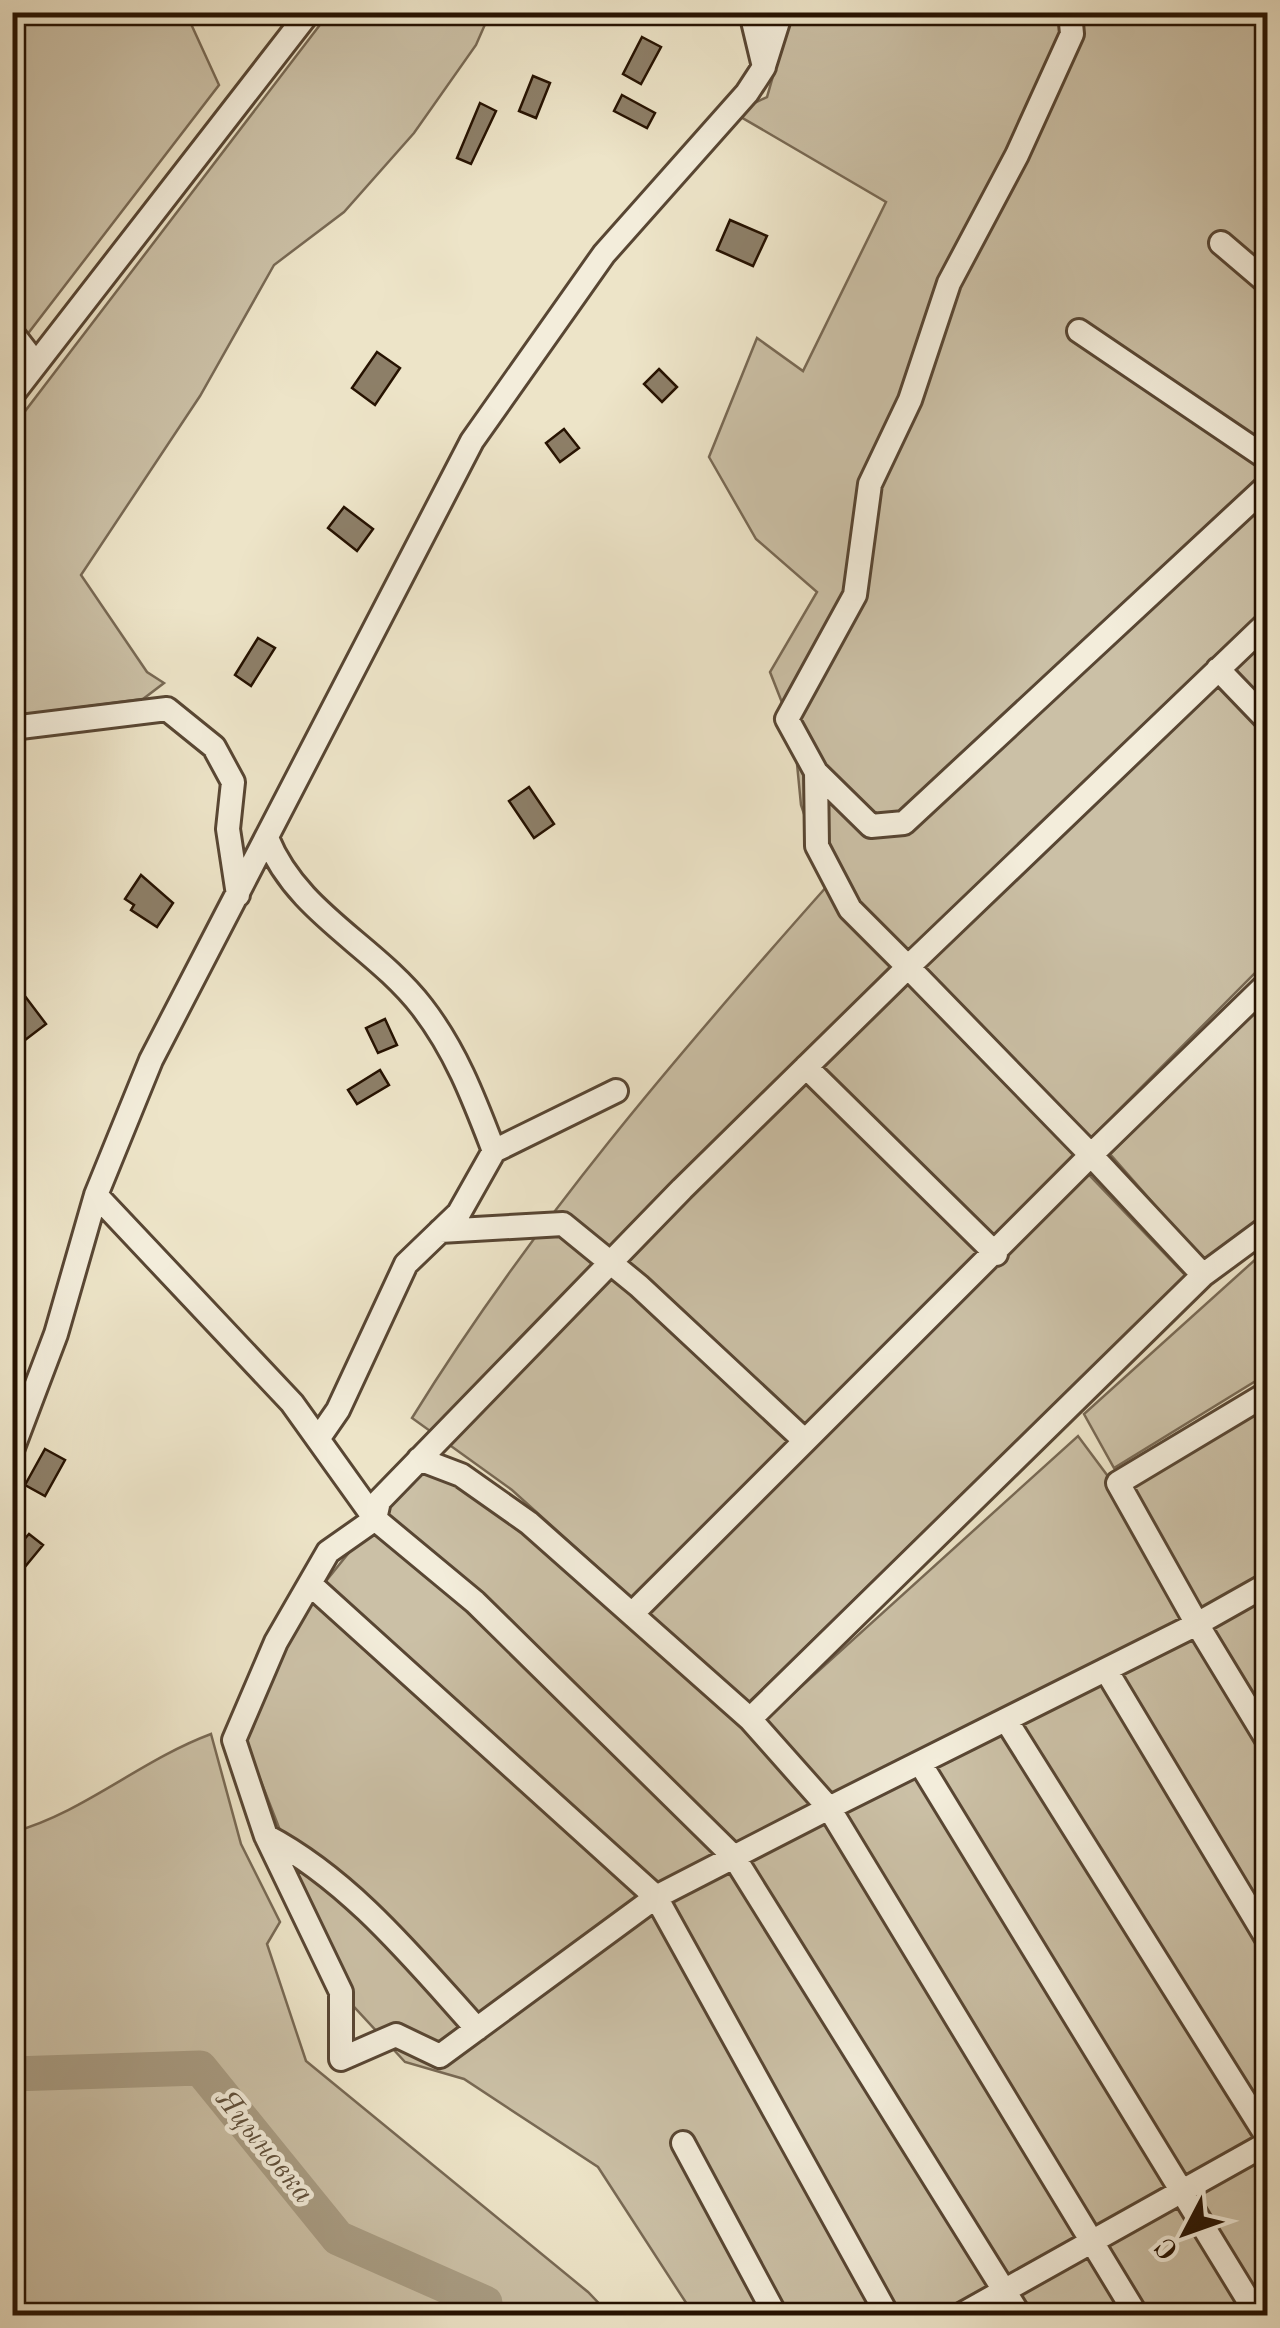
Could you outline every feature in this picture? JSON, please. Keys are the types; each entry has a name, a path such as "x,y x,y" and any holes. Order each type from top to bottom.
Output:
{"street":[{"path":"12,394 309,12"},
{"path":"747,12 752,16 764,67"},
{"path":"12,1450 56,1334 96,1195 151,1060 472,441 604,254 747,94 764,67 781,12"},
{"path":"1083,12 1071,23 1018,154 949,283 910,400 870,484 855,595 787,719 816,772 871,826 904,823 1268,485"},
{"path":"1220,243 1268,283"},
{"path":"1080,331 1268,459"},
{"path":"12,333 36,364"},
{"path":"1268,622 908,967 610,1262 378,1501 375,1519 328,1552 276,1642 234,1740 266,1836 341,1992 341,2059 396,2036 440,2056 656,1897 1197,1624 1268,1584"},
{"path":"1218,669 1268,720"},
{"path":"12,728 167,709 214,747 233,782 228,829 238,895"},
{"path":"816,772 817,846 850,909 1203,1275"},
{"path":"267,838 278,867 310,905 420,1005 462,1068 494,1151"},
{"path":"632,1614 803,1438 996,1254 1090,1155 1268,983"},
{"path":"806,1067 996,1254"},
{"path":"318,1439 338,1410 406,1264 459,1213 494,1151 616,1091"},
{"path":"96,1195 292,1403 375,1519 474,1602 734,1857 1020,2316"},
{"path":"440,1231 563,1224 803,1438"},
{"path":"750,1719 1203,1275 1268,1227"},
{"path":"1268,1393 1118,1484 1268,1741"},
{"path":"419,1459 461,1475 530,1522 750,1719 830,1808 1136,2316"},
{"path":"310,1584 656,1897 888,2316"},
{"path":"1106,1670 1268,1940"},
{"path":"959,2316 1268,2140 1006,1720"},
{"path":"920,1763 1258,2316"},
{"path":"266,1836 298,1852 395,1938 476,2029"},
{"path":"682,2143 776,2316"}],"shaded area":[{"path":"13,13 186,13 219,85 13,353"},
{"path":"329,13 490,13 476,45 414,133 344,212 274,265 200,396 81,575 147,672 164,683 143,699 13,716 13,427"},
{"path":"791,13 1267,13 1267,961 1072,1157 1186,1276 748,1703 512,1490 412,1418 506,1277 608,1142 828,885 801,805 794,733 770,672 817,592 756,539 709,457 757,338 803,371 886,202 734,113 767,97"},
{"path":"1267,999 1267,1220 1205,1262 1110,1154"},
{"path":"1267,1249 1267,1374 1114,1468 1084,1414"},
{"path":"1263,1401 1268,1407 1267,2315 694,2315 598,2167 464,2079 405,2062 345,1997 246,1743 301,1612 414,1472 445,1477 499,1505 750,1733 1078,1436 1116,1487"},
{"path":"211,1734 241,1844 280,1922 267,1944 306,2061 588,2292 610,2315 13,2315 13,1832 64,1812"}],"building":[{"path":"642,37 661,47 641,84 623,74"},
{"path":"533,76 550,83 536,118 519,111"},
{"path":"622,95 655,113 647,128 614,111"},
{"path":"480,103 496,111 471,164 457,158"},
{"path":"730,220 767,236 753,266 717,250"},
{"path":"377,352 400,368 375,405 352,388"},
{"path":"659,369 677,387 662,402 644,384"},
{"path":"564,429 579,448 560,462 546,443"},
{"path":"344,507 373,529 357,551 328,528"},
{"path":"258,638 275,648 251,686 235,675"},
{"path":"529,787 554,824 534,838 509,801"},
{"path":"141,875 173,903 157,927 131,910 134,905 125,899"},
{"path":"12,979 46,1024 12,1050"},
{"path":"385,1019 397,1045 378,1053 366,1028"},
{"path":"380,1070 389,1085 357,1104 348,1090"},
{"path":"45,1449 65,1460 45,1496 25,1485"},
{"path":"29,1534 43,1545 24,1568 12,1553"}],"waterway":[{"name":"Яцыновка","path":"12,2074 200,2068 338,2238 485,2303 486,2316"}]}
